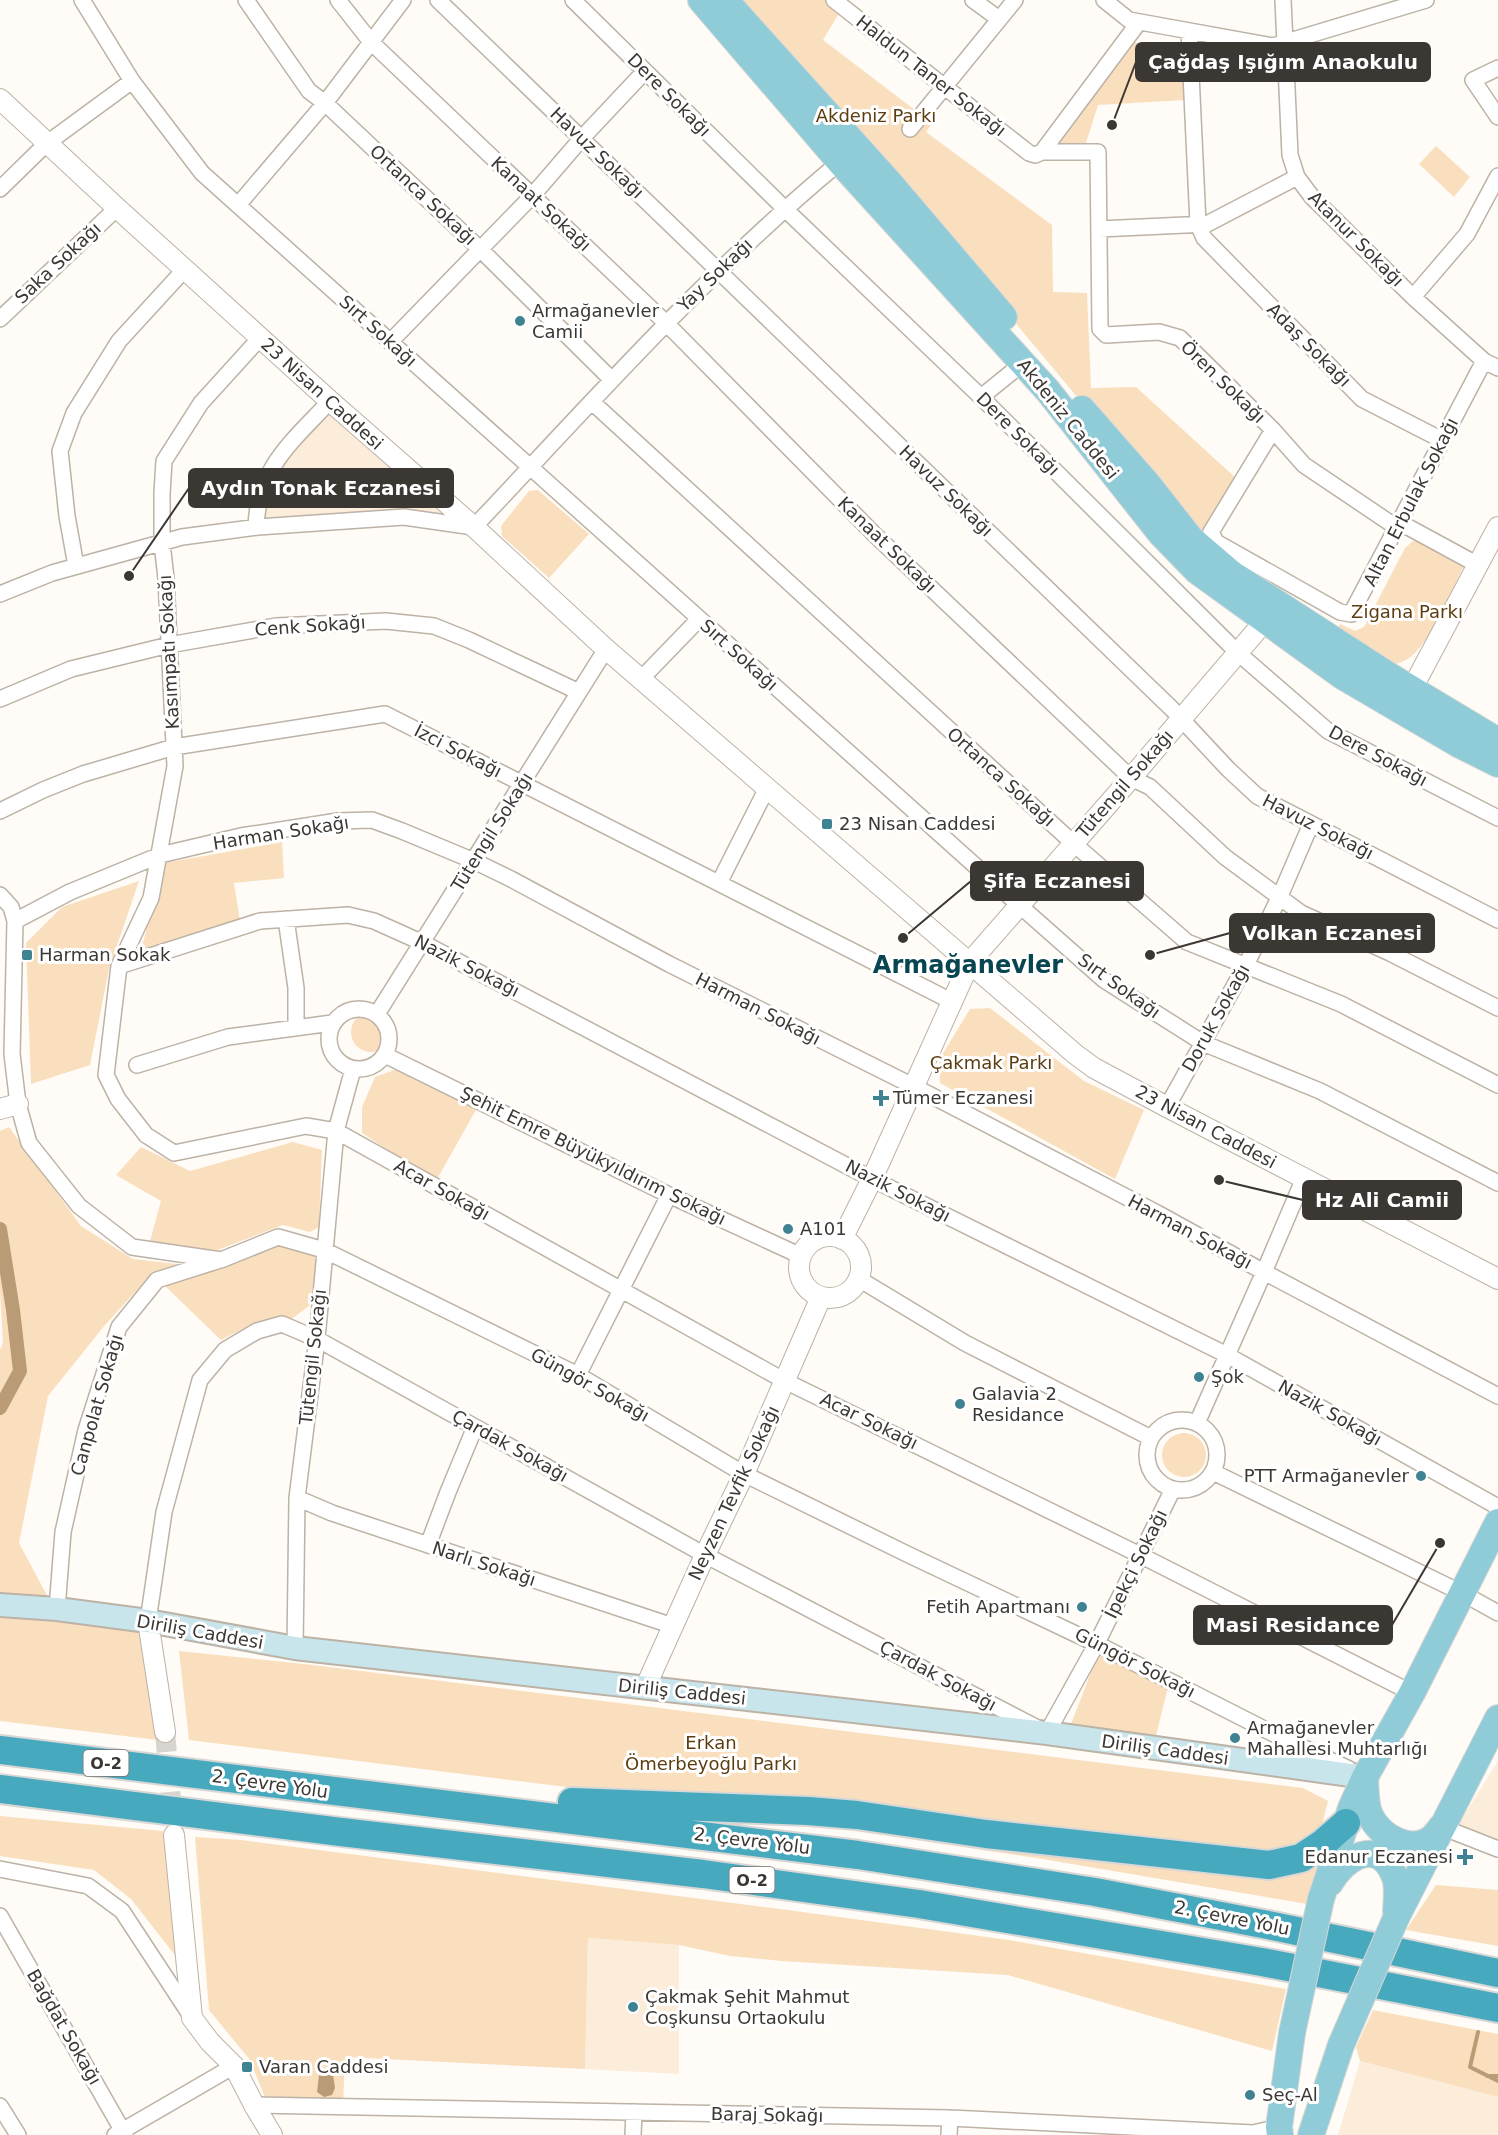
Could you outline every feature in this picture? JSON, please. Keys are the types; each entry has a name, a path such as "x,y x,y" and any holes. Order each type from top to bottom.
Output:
{"highway":[{"name":"2. Çevre Yolu","path":"0,1750 858,1855 1095,1892 1498,1973"},
{"path":"212,1776 589,1803 847,1814 986,1834 1269,1865 1301,1858 1322,1844 1346,1823"},
{"name":"2. Çevre Yolu","path":"0,1789 365,1835 703,1874 919,1904 1262,1962 1498,2008"}],"main road":[{"name":"Akdeniz Caddesi","path":"701,0 840,162 1048,391 1161,534 1197,571 1388,675 1406,700 1458,744 1498,764"},
{"name":"Akdeniz Caddesi","path":"725,0 888,181 1147,483 1191,538 1342,676 1406,700 1498,741"},
{"path":"1279,2131 1292,2033 1321,1899 1346,1823 1365,1777 1412,1693 1498,1522"},
{"name":"Diriliş Caddesi","path":"0,1605 57,1609 148,1622 295,1648 1047,1733 1365,1777"},
{"path":"1311,2135 1341,2045 1396,1918 1498,1718"},
{"path":"1365,1777 1367,1807 1371,1817 1389,1838 1403,1844 1417,1844 1432,1838 1443,1825"},
{"path":"1321,1899 1336,1873 1346,1862 1364,1853 1376,1855 1386,1862 1395,1877 1396,1918"}],"street":[{"name":"Sırt Sokağı","path":"82,0 132,81 202,173 1104,980 1203,1043 1320,1091 1498,1183"},
{"name":"Ortanca Sokağı","path":"246,0 309,91 325,103 481,250 612,380"},
{"name":"Kanaat Sokağı","path":"338,0 371,42 666,323 875,535 1131,778 1150,787 1225,857 1301,913 1390,953 1498,1008"},
{"path":"238,205 325,103 403,0"},
{"name":"Havuz Sokağı","path":"438,0 1182,719 1228,769 1257,796 1498,920"},
{"name":"Dere Sokağı","path":"573,0 784,208 981,397 1237,652 1328,731 1498,818"},
{"name":"Haldun Taner Sokağı","path":"834,0 1036,153"},
{"path":"973,0 999,19"},
{"path":"910,129 1015,0"},
{"path":"1104,0 1129,20 1273,46 1426,0"},
{"name":"Atanur Sokağı","path":"1284,0 1290,155 1297,177 1312,197 1413,297 1484,361 1498,368"},
{"path":"1036,153 1139,22"},
{"path":"1189,31 1198,224"},
{"path":"1498,68 1473,80 1498,117"},
{"path":"390,342 532,196 582,138 645,71"},
{"path":"0,189 46,144 132,81"},
{"name":"23 Nisan Caddesi","path":"0,99 184,270 474,527 606,649 1084,1061 1167,1107 1498,1279"},
{"name":"Ören Sokağı","path":"1036,153 1098,152 1100,329 1106,335 1160,332 1180,338 1273,430 1304,465 1396,527 1408,527 1478,565"},
{"name":"Yay Sokağı","path":"474,527 666,323 784,208 840,162"},
{"path":"1413,297 1467,234 1498,176"},
{"path":"1099,229 1207,224 1297,177"},
{"name":"Saka Sokağı","path":"0,319 117,208"},
{"name":"Adaş Sokağı","path":"1198,224 1204,238 1362,399 1442,440"},
{"path":"76,566 67,516 60,451 74,413 119,341 184,270"},
{"name":"Kasımpatı Sokağı","path":"160,855 175,766 170,645 162,543 164,461 201,403 260,338"},
{"name":"Altan Erbulak Sokağı","path":"1273,430 1211,532 1216,542 1340,612 1351,614 1357,607 1396,527 1484,361"},
{"path":"981,397 1023,363"},
{"path":"256,527 256,512 263,484 279,455 330,401"},
{"name":"Ortanca Sokağı","path":"591,402 1073,843 1187,942 1341,1004 1498,1085"},
{"path":"0,594 52,573 182,537 256,527 404,517 474,527"},
{"path":"1406,700 1498,527"},
{"name":"Tütengil Sokağı","path":"970,962 1272,613"},
{"path":"641,680 699,619"},
{"name":"Cenk Sokağı","path":"0,699 71,669 170,645 276,626 386,621 434,626 579,692"},
{"name":"Tütengil Sokağı","path":"377,1014 606,649"},
{"path":"1388,675 1426,661"},
{"name":"İzci Sokağı","path":"0,811 83,774 174,747 385,714 951,1001"},
{"path":"719,883 767,788"},
{"name":"Harman Sokağı","path":"15,921 70,892 160,855 241,836 338,821 372,820 474,861 669,964 1157,1213 1498,1396"},
{"name":"Doruk Sokağı","path":"1167,1107 1246,965 1280,896 1311,824"},
{"path":"160,855 151,898 119,966 106,1075 118,1099 146,1135 174,1154 306,1126 336,1131"},
{"path":"0,895 11,907 15,921"},
{"name":"Nazik Sokağı","path":"119,966 260,921 348,915 374,921 423,943 872,1179 1227,1355 1498,1507"},
{"path":"286,919 296,988 296,1027"},
{"name":"Güngör Sokağı","path":"15,921 9,1106 29,1143 79,1206 132,1247 221,1260 279,1237 324,1250 578,1375 744,1474 1097,1643 1272,1733 1365,1777"},
{"path":"842,1239 872,1179 912,1086 970,962"},
{"path":"357,1008 377,1014 386,1024 389,1034 389,1045 385,1055 373,1066 363,1069 353,1069 339,1062 332,1054 328,1044 332,1023 346,1011 357,1008"},
{"path":"137,1065 228,1037 332,1023"},
{"name":"Şehit Emre Büyükyıldırım Sokağı","path":"385,1055 669,1195 801,1256"},
{"name":"Tütengil Sokağı","path":"295,1648 297,1498 317,1339 336,1131 353,1069"},
{"name":"Acar Sokağı","path":"336,1131 785,1381 1140,1555 1412,1693"},
{"path":"1197,1423 1304,1178"},
{"path":"578,1375 669,1195"},
{"path":"833,1236 842,1239 856,1251 861,1269 859,1279 848,1293 830,1298 821,1297 805,1285 800,1276 801,1256 806,1247 814,1241 833,1236"},
{"name":"Canpolat Sokağı","path":"57,1609 66,1520 86,1430 119,1327 157,1280 221,1260"},
{"path":"859,1279 965,1343 1151,1438"},
{"name":"Neyzen Tevfik Sokağı","path":"645,1688 744,1474 821,1297"},
{"name":"Çardak Sokağı","path":"148,1622 164,1512 200,1380 225,1350 257,1330 282,1324 317,1339 705,1555 1047,1733"},
{"path":"1185,1420 1197,1423 1213,1437 1217,1449 1217,1461 1213,1472 1206,1481 1196,1487 1185,1490 1173,1489 1158,1481 1151,1471 1147,1450 1151,1438 1162,1426 1173,1421 1185,1420"},
{"path":"428,1545 475,1427"},
{"path":"1213,1472 1462,1593 1498,1613"},
{"name":"İpekçi Sokağı","path":"1047,1733 1097,1643 1173,1489"},
{"name":"Narlı Sokağı","path":"297,1498 332,1513 673,1626"},
{"path":"148,1622 165,1732"},
{"path":"1443,1825 1452,1831 1498,1849"},
{"path":"174,1835 192,2019"},
{"path":"0,1869 88,1886 122,1911 192,2019 210,2042 234,2066 272,2135"},
{"name":"Bağdat Sokağı","path":"1,1918 120,2133"},
{"path":"120,2133 234,2066"},
{"name":"Baraj Sokağı","path":"254,2105 950,2118 1253,2133 1279,2131"},
{"path":"0,2106 18,2135"},
{"path":"633,2135 634,2112"},
{"path":"950,2118 950,2135"}],"shaded area":[{"path":"324,402 460,520 252,524 261,483"},
{"path":"1498,1761 1498,1845 1456,1828"},
{"name":"Çakmak Şehit Mahmut Coşkunsu Ortaokulu","path":"588,1938 679,1945 679,2074 585,2069"},
{"path":"1360,2061 1498,2097 1498,2135 1338,2135"},
{"path":"327,2071 333,2075 335,2088 332,2095 324,2097 317,2092 319,2075"}],"green space":[{"name":"Akdeniz Parkı","path":"737,0 829,0 841,10 823,40 932,123 926,132 1052,225 1053,292 1087,293 1091,388 1136,387 1237,479 1204,538 1190,532 881,162"},
{"path":"1134,42 1183,53 1185,100 1098,105 1085,146 1055,144"},
{"path":"1436,146 1470,177 1454,197 1419,164"},
{"path":"538,490 589,534 549,578 502,536 501,526 529,491"},
{"name":"Zigana Parkı","path":"1413,541 1464,566 1423,644 1410,658 1390,666 1333,636 1340,624 1355,631 1364,627 1405,548"},
{"path":"282,842 284,878 234,883 240,921 140,954 164,863"},
{"path":"139,881 109,969 90,1065 31,1084 26,943 62,907"},
{"name":"Çakmak Parkı","path":"990,1008 1084,1081 1144,1110 1115,1179 940,1083 939,1060 970,1009"},
{"path":"371,1012 379,1013 385,1018 390,1024 390,1040 385,1046 379,1051 371,1052 363,1051 357,1046 352,1040 351,1032 352,1024 357,1018 363,1013"},
{"path":"408,1065 481,1101 436,1181 362,1133 362,1107 375,1077"},
{"path":"9,1127 81,1226 133,1259 177,1264 148,1278 105,1325 48,1396 19,1543 51,1603 0,1598 0,1350 3,1343 0,1291 0,1131"},
{"path":"293,1142 322,1150 319,1227 310,1232 283,1225 215,1251 150,1241 161,1201 116,1175 141,1147 190,1171"},
{"path":"277,1243 318,1253 314,1302 293,1318 253,1324 221,1340 164,1285"},
{"path":"1184,1433 1199,1440 1206,1455 1199,1470 1184,1477 1169,1470 1162,1455 1169,1440"},
{"path":"0,1614 139,1626 157,1721 158,1740 0,1721"},
{"path":"1101,1646 1170,1679 1153,1748 1068,1732"},
{"name":"Erkan Ömerbeyoğlu Parkı","path":"179,1651 313,1665 1303,1788 1328,1801 1319,1837 1279,1852 1094,1838 787,1799 787,1795 599,1791 189,1740"},
{"path":"0,1816 163,1831 175,1850 178,1959 131,1899 94,1870 0,1856"},
{"path":"768,1818 845,1825 1272,1879 1321,1855 1307,1904 1037,1858"},
{"path":"195,1837 241,1840 1009,1940 1286,1989 1272,2051 1008,1975 782,1961 730,1956 679,1945 588,1938 585,2069 345,2057 343,2104 266,2100 250,2060 209,2010"},
{"path":"1436,1885 1498,1890 1498,1946 1406,1930"},
{"path":"1373,2010 1498,2034 1498,2097 1360,2061 1356,2047"}],"waterway":[{"path":"0,1229 20,1371 0,1408"},
{"path":"1478,2032 1470,2067 1498,2081"},
{"path":"1487,2076 1498,2076"}],"tunnel":[{"path":"165,1732 173,1823"}],"place":[{"name":"Çağdaş Işığım Anaokulu","path":"1112,125"},
{"name":"Armağanevler Camii","path":"520,321"},
{"name":"Aydın Tonak Eczanesi","path":"129,576"},
{"name":"23 Nisan Caddesi","path":"827,824"},
{"name":"Şifa Eczanesi","path":"903,938"},
{"name":"Harman Sokak","path":"27,955"},
{"name":"Volkan Eczanesi","path":"1150,955"},
{"name":"Tümer Eczanesi","path":"881,1098"},
{"name":"Hz Ali Camii","path":"1219,1180"},
{"name":"A101","path":"788,1229"},
{"name":"Şok","path":"1199,1377"},
{"name":"Galavia 2 Residance","path":"960,1404"},
{"name":"PTT Armağanevler","path":"1421,1476"},
{"name":"Masi Residance","path":"1440,1543"},
{"name":"Fetih Apartmanı","path":"1082,1607"},
{"name":"Armağanevler Mahallesi Muhtarlığı","path":"1235,1738"},
{"name":"Edanur Eczanesi","path":"1465,1857"},
{"name":"Çakmak Şehit Mahmut Coşkunsu Ortaokulu","path":"633,2007"},
{"name":"Varan Caddesi","path":"247,2067"},
{"name":"Seç-Al","path":"1250,2095"}],"district":[{"name":"Armağanevler","path":"968,965"}]}
